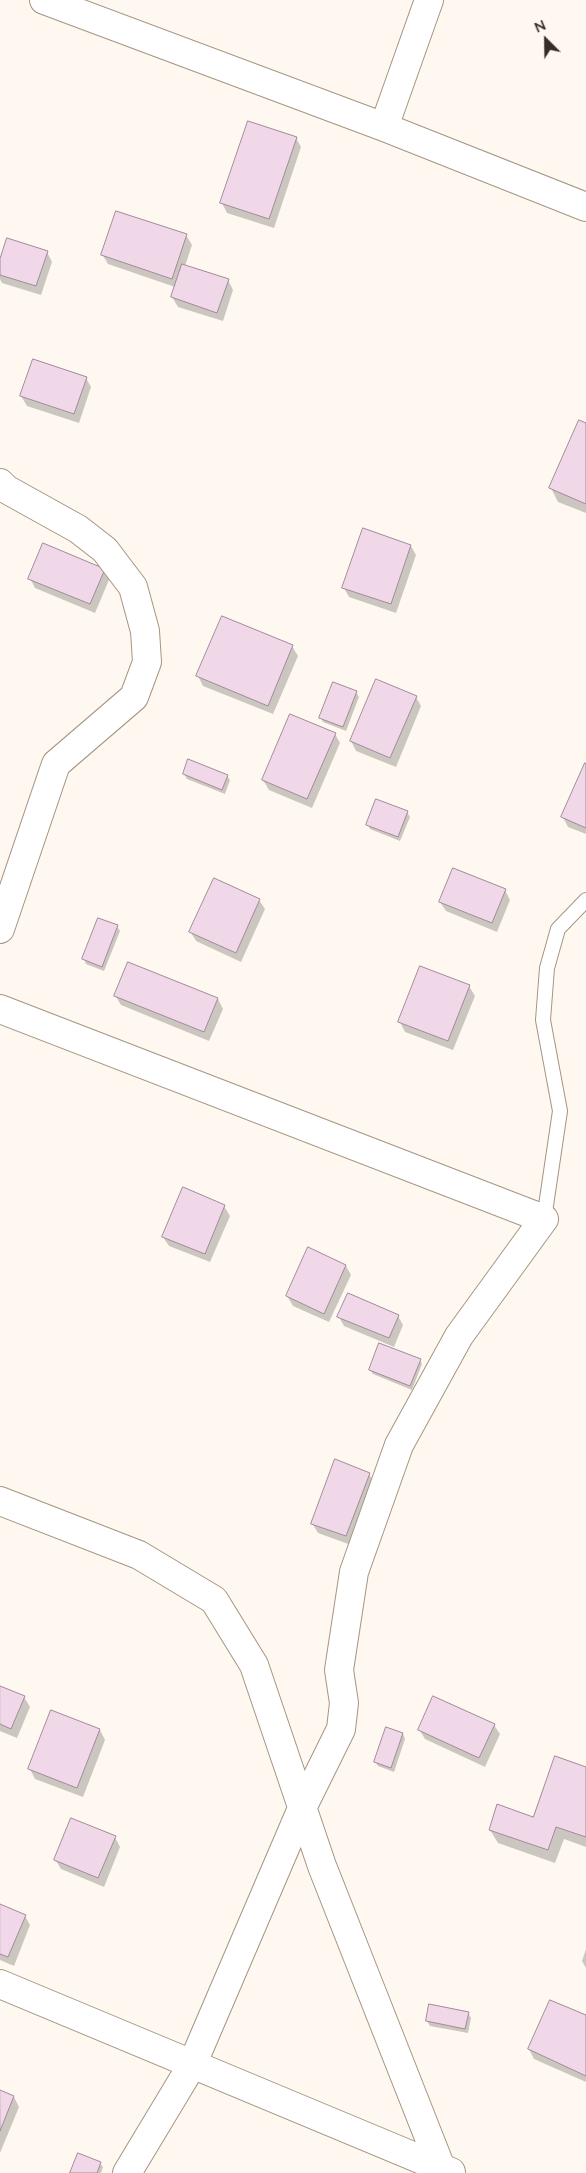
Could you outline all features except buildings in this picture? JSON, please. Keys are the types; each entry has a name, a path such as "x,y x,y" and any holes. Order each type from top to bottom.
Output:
{"street":[{"path":"44,0 384,127 586,207"},
{"path":"384,127 429,0"},
{"path":"0,483 6,489 78,529 105,550 133,587 145,631 147,662 134,697 56,764 0,929"},
{"path":"0,1009 544,1219 459,1336 399,1446 354,1572 339,1670 344,1703 341,1729 303,1806 192,2065 127,2173"},
{"path":"0,1501 139,1555 214,1600 254,1665 322,1866 447,2171"},
{"path":"0,1984 447,2171"}],"lane":[{"path":"544,1219 560,1111 543,1020 547,968 558,929 586,900"}]}
